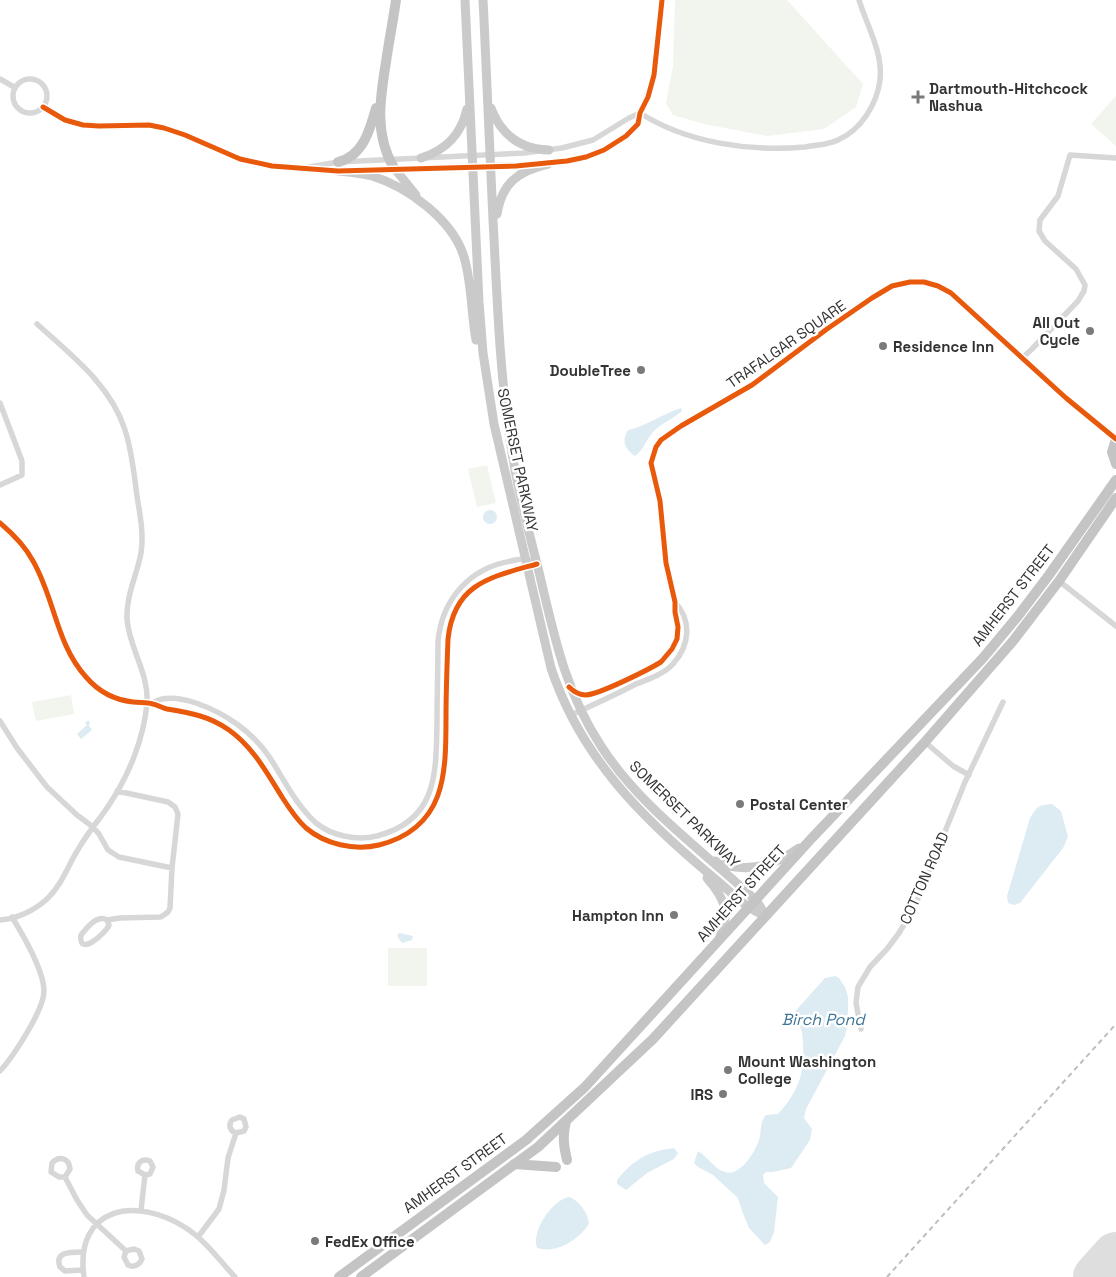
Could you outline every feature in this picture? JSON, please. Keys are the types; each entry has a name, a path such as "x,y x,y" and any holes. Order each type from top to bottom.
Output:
{"highway":[{"path":"391,164 384,146 380,127 380,101 396,0"},
{"path":"338,166 354,155 364,141 373,119 384,75"},
{"path":"1116,439 1112,452 1116,464"},
{"name":"AMHERST STREET","path":"339,1277 526,1140 585,1087 811,839 983,658 1018,616 1116,480"},
{"name":"AMHERST STREET","path":"361,1277 538,1147 653,1038 925,742 1013,641 1116,498"},
{"path":"566,1122 563,1132 563,1143 567,1160"},
{"path":"514,1164 556,1167"}],"main road":[{"name":"SOMERSET PARKWAY","path":"465,0 479,314 485,372 494,424 551,668 560,692 584,740 612,780 648,819 696,864 766,916"},
{"name":"SOMERSET PARKWAY","path":"483,0 499,345 505,405 511,448 558,651 580,711 602,748 632,786 704,854 752,904"},
{"path":"421,158 444,146 458,133 466,114 469,88"},
{"path":"488,98 496,121 509,136 531,148 549,150"},
{"path":"391,164 427,207 449,229 465,258 475,335 485,372"},
{"path":"494,237 499,204 507,186 525,172 548,164"},
{"path":"338,166 381,179 427,207"},
{"path":"704,854 730,866 744,868 760,867 786,857 811,839"},
{"path":"696,864 718,890 723,899 726,917 719,940"}],"street":[{"path":"43,107 75,123 99,126 158,127 180,133 246,161 272,166 305,168 391,164 473,167 548,164 580,159 604,150 621,140 634,129 639,121 640,113 648,97 654,75 662,0"},
{"path":"640,113 660,125 679,132 736,145 791,148 824,145 838,140 854,130 868,113 876,97 880,81 878,51 860,0"},
{"path":"27,78 40,82 46,92 46,102 37,112 30,113 20,110 13,101 14,87 27,78"},
{"path":"0,79 14,87"},
{"path":"338,166 391,164 421,158 549,150 574,146 593,140 640,113"},
{"path":"1022,358 1032,350 1078,301 1084,291 1085,285 1076,269 1046,241 1039,231 1040,220 1058,196 1070,155 1116,158"},
{"name":"TRAFALGAR SQUARE","path":"570,686 581,694 593,694 665,659 677,639 678,627 675,602 667,574 660,501 651,463 656,447 661,440 674,430 752,385 872,298 898,284 924,282 945,289 963,302 1066,398 1116,439"},
{"path":"0,920 12,918 31,910 52,894 78,849 117,791 131,763 149,703 144,678 128,624 128,599 139,559 142,535 133,462 126,430 111,400 91,375 37,324"},
{"path":"0,403 20,453 23,468 22,475 0,485"},
{"path":"0,523 21,543 33,560 64,642 80,670 94,685 110,696 120,700 149,703 168,709 185,711 202,716 231,731 249,748 259,761 294,816 313,833 343,846 368,847 392,841 416,826 435,803 445,771 448,639 453,615 466,595 478,584 526,562 532,560 537,564"},
{"path":"149,703 163,698 184,699 211,709 235,722 266,752 306,814 325,829 340,835 360,838 388,833 410,821 420,809 432,788 436,753 438,641 441,623 450,601 465,582 485,568 502,562 526,562"},
{"path":"1058,581 1116,626"},
{"name":"TRAFALGAR SQUARE","path":"571,715 658,674 673,664 684,647 686,634 686,620 683,610 675,602"},
{"name":"COTTON ROAD","path":"861,1029 856,1003 858,987 870,967 892,942 912,910 969,775 1003,702"},
{"path":"0,721 17,748 47,787 93,827 108,850 115,856 172,868"},
{"path":"925,742 953,766 969,775"},
{"path":"107,920 107,929 90,944 82,943 80,939 82,933 99,918 107,920 161,917 170,908 178,814 175,807 168,802 117,791"},
{"path":"0,1071 11,1057 36,1014 43,999 44,991 40,974 24,937 12,918"},
{"path":"198,1237 219,1208 224,1190 228,1158 236,1133"},
{"path":"141,1210 145,1175"},
{"path":"65,1177 83,1211 126,1251"},
{"path":"84,1252 65,1253 60,1256 58,1261 60,1267 65,1271 83,1274 85,1242 96,1223 120,1212 141,1210 178,1223 198,1237 235,1277"}],"shaded area":[{"path":"675,0 787,0 863,84 856,107 824,129 767,136 704,124 673,115 666,103 673,66"},
{"path":"1116,96 1116,146 1091,124"},
{"path":"487,465 496,503 477,507 468,469"},
{"path":"71,695 74,714 36,721 32,702"},
{"path":"388,948 427,948 427,986 388,986"}],"water":[{"path":"681,408 682,411 652,433 635,456 629,451 625,444 628,430 642,426"},
{"path":"490,510 495,512 497,517 495,522 490,524 485,522 483,517 485,512"},
{"path":"90,721 89,726 92,730 81,739 77,734 87,725 85,723"},
{"path":"1052,804 1061,811 1068,837 1063,848 1020,903 1014,905 1008,903 1007,896 1030,818 1039,807"},
{"path":"399,933 413,936 412,940 402,943 397,936"},
{"name":"Birch Pond","path":"835,976 839,978 845,987 848,997 848,1022 845,1036 806,1109 804,1118 812,1129 810,1140 791,1168 766,1172 763,1175 764,1183 778,1197 774,1232 770,1242 765,1245 749,1228 738,1198 713,1175 694,1163 698,1151 717,1168 731,1173 741,1167 750,1157 759,1140 764,1118 766,1115 778,1114 792,1095 801,1076 803,1056 802,1032 800,1027 794,1024 790,1017 825,978"},
{"path":"674,1148 678,1153 674,1159 647,1173 626,1190 617,1184 617,1180 635,1162 656,1151"},
{"path":"570,1197 583,1208 589,1224 579,1235 566,1244 552,1249 537,1248 537,1234 544,1217 556,1204"}],"runway":[{"path":"1097,1277 1116,1256"}],"railway":[{"path":"887,1277 1116,1024"}],"cycle path":[{"path":"43,107 65,120 83,125 149,125 164,128 240,159 272,166 338,171 516,166 567,161 586,157 604,150 626,136 638,124 640,113 648,97 654,75 662,0"},
{"path":"569,687 577,693 593,694 635,676 661,662 672,649 677,639 678,627 675,602 666,563 660,501 651,463 656,447 661,440 681,426 752,385 827,329 892,286 910,282 924,282 938,286 951,293 1066,398 1116,439"},
{"path":"0,523 18,540 33,561 68,650 76,664 91,682 101,691 113,697 133,702 155,704 167,709 207,718 222,725 238,737 252,752 290,809 306,828 331,842 360,847 379,845 401,837 418,826 430,812 438,796 445,759 448,639 452,620 458,605 478,585 505,573 537,564"}],"place":[{"name":"Dartmouth-Hitchcock Nashua","path":"918,97"},
{"name":"All Out Cycle","path":"1090,331"},
{"name":"Residence Inn","path":"883,346"},
{"name":"DoubleTree","path":"641,370"},
{"name":"Postal Center","path":"740,804"},
{"name":"Hampton Inn","path":"674,915"},
{"name":"Mount Washington College","path":"728,1070"},
{"name":"IRS","path":"723,1094"},
{"name":"FedEx Office","path":"315,1241"}]}
